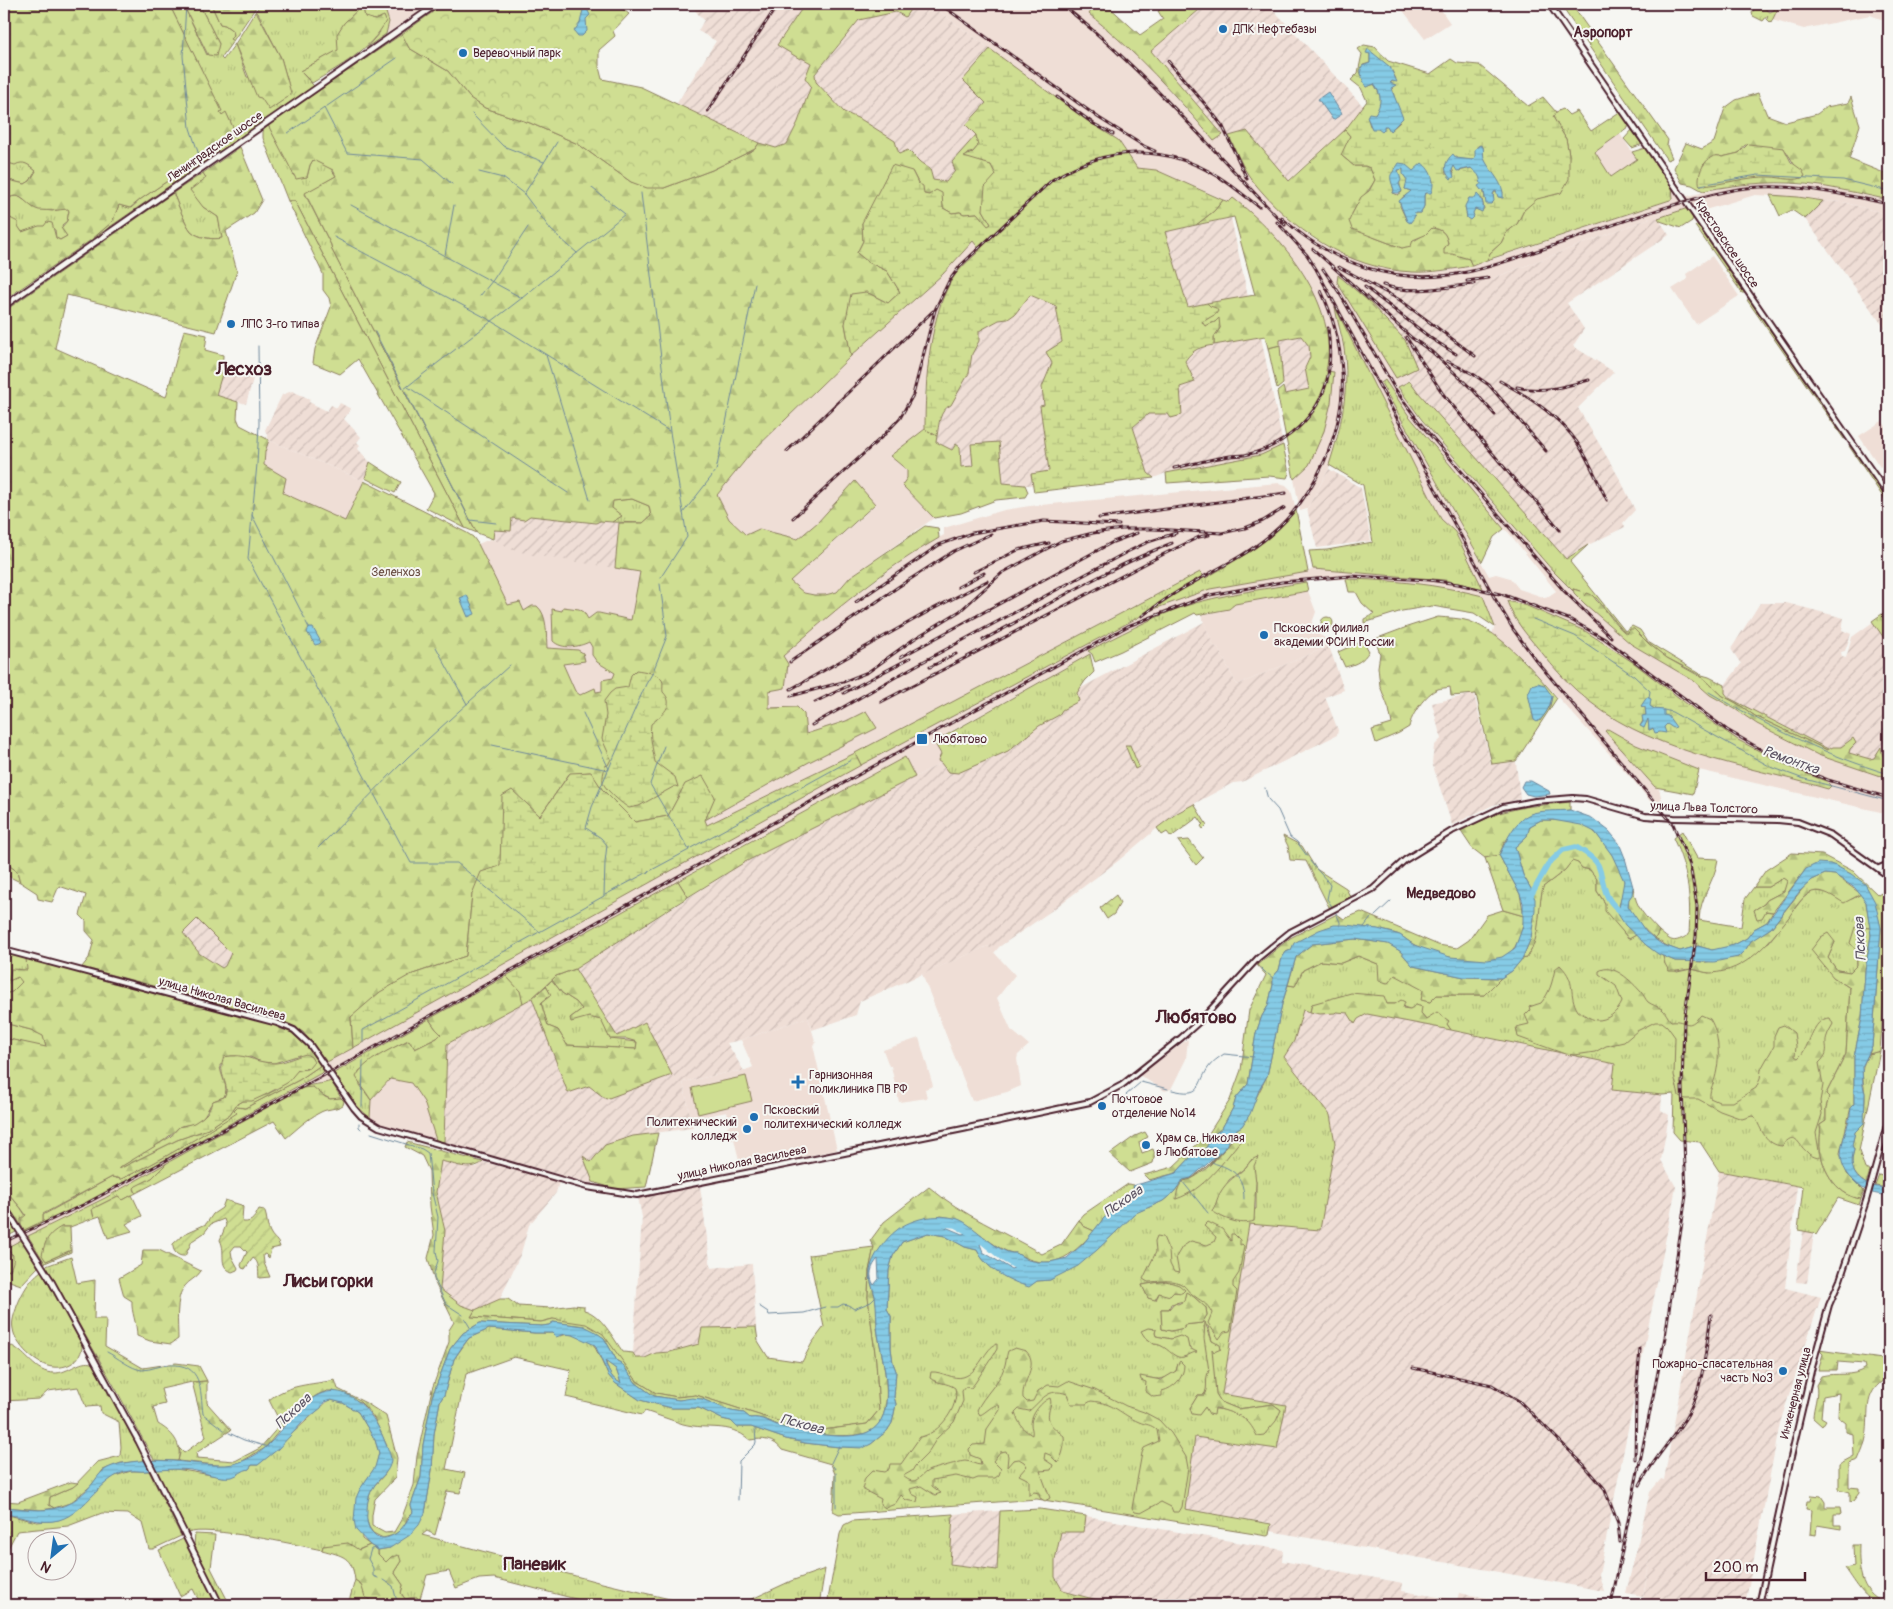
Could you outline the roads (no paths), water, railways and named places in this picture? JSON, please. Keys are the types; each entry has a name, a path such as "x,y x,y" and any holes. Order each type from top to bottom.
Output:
{"highway":[{"name":"Ленинградское шоссе","path":"4,306 437,4"},
{"path":"4,1206 50,1279 139,1442 220,1605"}],"main road":[{"name":"Крестовское шоссе","path":"1549,4 1889,496"},
{"name":"улица Льва Толстого","path":"1452,831 1503,807 1535,801 1573,798 1586,799 1645,816 1798,822 1830,835 1889,875"},
{"name":"улица Николая Васильева","path":"4,950 277,1023 300,1035 310,1045 354,1108 361,1116 379,1127 587,1187 637,1195 1090,1102 1122,1085 1181,1038 1212,1009 1258,958 1290,932 1373,889 1405,860 1452,831"},
{"path":"1879,868 1889,864"},
{"name":"Инженерная улица","path":"1761,1605 1786,1476 1811,1371 1829,1305 1840,1280 1866,1201 1889,1118"}],"water":[{"path":"587,9 590,15 586,19 587,31 582,36 578,36 574,31 580,23 583,10"},
{"path":"1368,49 1390,67 1397,82 1392,81 1390,83 1396,85 1391,88 1403,118 1390,131 1387,126 1384,126 1382,132 1378,129 1372,129 1367,117 1369,113 1375,114 1380,99 1379,92 1374,84 1367,87 1362,77 1362,66 1370,63 1370,54 1366,53"},
{"path":"1328,92 1342,114 1333,120 1318,99"},
{"path":"1480,145 1483,147 1486,163 1502,187 1503,198 1498,197 1496,191 1494,192 1494,201 1491,204 1486,204 1484,191 1478,186 1481,184 1479,176 1471,168 1457,171 1454,166 1452,170 1454,177 1451,179 1446,172 1446,163 1453,154 1456,158 1473,160 1475,149"},
{"path":"1399,163 1405,164 1413,171 1422,163 1428,169 1433,181 1431,193 1424,195 1424,206 1421,213 1415,213 1410,223 1407,221 1399,201 1411,191 1405,189 1407,180 1403,174 1403,169 1398,170 1401,180 1399,184 1402,191 1400,193 1393,193 1391,175"},
{"path":"1477,194 1482,202 1483,210 1482,212 1475,209 1474,216 1470,220 1467,218 1465,206 1469,198 1475,198"},
{"path":"467,595 475,614 468,617 460,598"},
{"path":"309,628 313,628 321,642 319,644 315,645 307,632"},
{"path":"1538,683 1544,685 1552,696 1547,711 1537,722 1534,720 1528,694 1532,685"},
{"path":"1647,697 1651,699 1650,706 1654,709 1664,710 1664,715 1668,716 1676,727 1673,728 1667,724 1664,727 1666,733 1655,733 1653,728 1649,730 1648,719 1644,728 1640,726 1643,722 1642,716 1646,715 1645,707 1641,706"},
{"path":"1524,781 1531,781 1549,791 1550,794 1534,796 1526,794 1521,787"},
{"path":"1570,810 1592,818 1609,831 1619,843 1633,887 1628,906 1646,932 1661,944 1680,951 1698,946 1712,950 1734,945 1747,938 1754,929 1767,922 1806,869 1818,863 1836,866 1865,884 1875,902 1881,928 1872,1046 1862,1067 1865,1093 1864,1123 1855,1132 1852,1145 1854,1150 1852,1159 1855,1174 1860,1179 1872,1186 1889,1188 1889,1195 1870,1192 1858,1185 1846,1172 1841,1154 1851,1107 1854,1104 1854,1057 1862,1018 1865,971 1871,935 1866,902 1855,888 1835,875 1825,874 1812,880 1800,891 1771,928 1751,941 1738,957 1714,962 1675,961 1658,954 1646,945 1625,925 1618,914 1624,881 1612,855 1595,832 1581,825 1541,820 1530,826 1527,836 1515,847 1523,875 1535,899 1535,910 1531,938 1522,959 1512,971 1501,978 1464,977 1413,966 1400,951 1388,944 1355,939 1312,944 1296,957 1282,1004 1267,1076 1259,1090 1250,1114 1242,1126 1237,1129 1223,1150 1191,1178 1183,1180 1174,1192 1163,1201 1136,1213 1078,1266 1050,1280 1037,1281 1029,1287 999,1273 986,1263 977,1250 965,1247 945,1236 928,1233 902,1242 893,1256 889,1270 887,1309 891,1316 891,1348 896,1371 894,1397 896,1404 892,1423 887,1431 863,1448 839,1447 786,1439 751,1427 737,1427 731,1421 722,1419 699,1408 672,1408 640,1400 615,1383 608,1375 595,1345 573,1335 565,1334 556,1337 552,1333 489,1329 469,1338 454,1359 444,1395 440,1401 434,1434 432,1470 425,1513 419,1525 410,1535 390,1548 378,1550 370,1545 356,1530 354,1520 356,1498 375,1467 379,1453 375,1440 358,1412 343,1403 331,1400 324,1402 321,1408 303,1422 278,1449 258,1465 252,1465 249,1469 232,1477 216,1476 185,1469 130,1471 111,1479 78,1509 69,1516 59,1520 38,1521 4,1514 4,1507 39,1510 53,1509 65,1505 83,1494 103,1471 121,1463 161,1460 226,1465 243,1461 258,1454 266,1447 306,1403 325,1392 337,1392 348,1395 358,1401 367,1410 380,1431 390,1453 390,1465 375,1484 370,1494 367,1516 369,1527 376,1536 380,1538 389,1537 401,1529 413,1512 411,1505 421,1477 423,1445 432,1397 450,1349 463,1333 480,1323 542,1326 553,1322 584,1326 604,1338 617,1361 621,1363 636,1383 654,1396 679,1400 702,1399 731,1411 744,1413 750,1418 759,1418 801,1432 850,1436 868,1432 878,1425 884,1414 886,1401 885,1372 877,1329 875,1296 871,1280 870,1270 877,1254 893,1233 906,1224 928,1217 950,1217 965,1222 994,1245 1016,1253 1028,1260 1050,1262 1067,1258 1083,1244 1104,1218 1131,1196 1134,1190 1133,1186 1176,1173 1193,1155 1206,1148 1212,1136 1222,1128 1233,1108 1236,1098 1248,1084 1256,1033 1268,1006 1273,977 1279,970 1282,958 1286,952 1291,950 1294,943 1319,930 1334,925 1346,925 1378,929 1400,935 1414,945 1450,957 1487,960 1502,957 1515,948 1523,926 1523,903 1499,855 1512,831 1524,817 1539,812","holes":["944,1224 957,1224 967,1233 962,1234 943,1226","985,1242 999,1257 1010,1260 1014,1268 1011,1269 983,1252 980,1244","878,1259 879,1279 874,1285 871,1275 872,1268","605,1361 616,1369 621,1383 609,1372"]}],"waterway":[{"path":"186,4 183,56 190,128 201,161"},
{"path":"288,133 397,58"},
{"path":"324,108 347,153 423,159 452,184"},
{"path":"472,114 503,146 544,162"},
{"path":"524,194 557,142"},
{"path":"479,172 503,178 524,194 551,230 577,253"},
{"path":"1700,185 1758,175 1843,180 1889,191"},
{"path":"404,389 522,298 625,214 592,188"},
{"path":"641,193 670,432 687,537 661,577"},
{"path":"351,205 522,298"},
{"path":"445,255 454,205"},
{"path":"480,296 493,280 528,227"},
{"path":"334,237 492,321 669,431"},
{"path":"683,513 716,471 755,284"},
{"path":"375,332 470,520 496,523"},
{"path":"258,346 259,424 248,559 411,863 457,863 540,932"},
{"path":"546,355 590,500"},
{"path":"408,387 568,493"},
{"path":"252,515 305,619"},
{"path":"363,1042 363,1030 604,896 607,845 601,838 586,828 592,807 652,674 667,636 660,584"},
{"path":"1533,619 1575,636 1634,676 1650,691 1649,698"},
{"path":"306,622 309,628"},
{"path":"436,647 467,704"},
{"path":"318,848 408,757 510,665"},
{"path":"1709,692 1797,739 1842,758 1889,774"},
{"name":"Ремонтка","path":"1664,710 1672,712 1771,767 1801,778 1889,801"},
{"path":"583,713 609,769"},
{"path":"492,745 608,770"},
{"path":"605,895 689,850 650,784 664,746"},
{"path":"689,849 851,760"},
{"path":"1265,788 1268,799 1278,810 1290,837 1297,842 1307,856"},
{"name":"Пскова","path":"1529,899 1549,863 1563,850 1576,847 1594,859 1598,865 1605,891 1611,902 1623,913"},
{"path":"1310,861 1330,885 1327,899 1333,908"},
{"path":"1375,916 1391,901"},
{"path":"1335,911 1340,926"},
{"path":"1364,927 1371,918"},
{"path":"1261,968 1266,973"},
{"path":"1268,974 1273,978"},
{"path":"1172,1090 1189,1092 1197,1089 1210,1066 1224,1054 1254,1057"},
{"path":"362,1107 363,1061"},
{"path":"1126,1095 1141,1082 1168,1089"},
{"path":"359,1123 361,1129"},
{"path":"371,1133 422,1149 428,1153 432,1193 438,1217 436,1251 438,1261 434,1278 446,1304 463,1315"},
{"path":"1212,1162 1235,1173 1242,1185 1244,1199"},
{"path":"1182,1181 1208,1213"},
{"name":"Пскова","path":"944,1224 955,1225 970,1233"},
{"name":"Пскова","path":"978,1238 1005,1260 1019,1268"},
{"path":"831,1307 838,1307 843,1304 854,1309 871,1302 875,1298"},
{"path":"759,1306 768,1312 769,1315 804,1313 825,1307"},
{"path":"465,1319 471,1329"},
{"path":"107,1352 142,1370 169,1365 188,1368 198,1380 203,1414 224,1430"},
{"path":"738,1500 739,1461 755,1445 755,1429"},
{"path":"229,1433 244,1440 268,1447"},
{"path":"831,1463 839,1446"},
{"path":"836,1473 836,1507"},
{"path":"377,1548 371,1549 368,1559 373,1568 373,1576 378,1578"},
{"path":"384,1580 393,1586 396,1598 401,1605"}],"railway":[{"path":"708,111 778,4"},
{"path":"940,4 1099,118 1155,151"},
{"path":"1061,4 1121,55 1285,225"},
{"path":"1168,61 1223,127 1247,179"},
{"path":"1057,97 1094,124 1113,134"},
{"path":"793,518 883,436 900,418 913,395 935,310 949,281 961,265 1052,180 1093,160 1114,155 1156,154 1177,158 1198,166 1224,180 1259,207"},
{"path":"1282,218 1302,234 1345,260 1392,274 1441,276 1486,267 1658,210 1728,191 1748,188 1789,187 1829,192 1889,204"},
{"path":"1277,222 1307,255 1316,269 1513,629 1535,659 1673,824 1690,865 1697,906 1696,937 1684,1021 1682,1087 1686,1195 1665,1337 1611,1605"},
{"path":"1313,249 1412,338 1432,352 1474,391 1495,415"},
{"path":"1339,267 1400,300 1475,356"},
{"path":"1323,269 1340,294 1395,389 1419,422 1564,591 1611,637"},
{"path":"1467,281 1488,278"},
{"path":"1383,285 1417,290 1474,284"},
{"path":"1365,287 1432,339 1456,354"},
{"path":"1142,616 1177,592 1260,543 1286,520 1313,483 1333,439 1342,393 1342,371 1338,340 1321,291"},
{"path":"787,451 933,311"},
{"path":"1174,468 1263,450 1276,444 1299,427 1317,405 1327,382 1330,356 1328,328"},
{"path":"1406,337 1443,394 1519,485 1538,503 1560,530"},
{"path":"1447,361 1473,374 1489,385 1546,451"},
{"path":"1517,387 1544,389 1562,387 1589,380"},
{"path":"1500,381 1541,407 1561,423 1585,455 1607,500"},
{"path":"1099,518 1286,493"},
{"path":"791,696 843,682 868,672 914,639 960,611 1002,573 1061,541 1093,533 1122,529 1222,533 1245,528 1263,521 1284,508"},
{"path":"856,602 939,545 972,533 1044,521 1119,525"},
{"path":"901,657 1113,542 1137,533"},
{"path":"812,725 915,666 1127,552 1148,542 1176,533"},
{"path":"790,662 898,587 954,551 991,534"},
{"path":"881,702 1162,555 1199,537 1209,535"},
{"path":"974,572 1018,550 1049,543"},
{"path":"983,640 1123,564 1172,543"},
{"path":"958,587 984,573"},
{"path":"4,1242 87,1203 334,1070 922,739 1128,626 1210,595 1282,582 1351,576 1429,580 1458,584 1504,595 1571,620 1605,639 1727,730 1762,750 1797,768 1828,780 1889,798"},
{"path":"791,689 931,610 987,581"},
{"path":"930,667 956,654"},
{"path":"844,693 910,658"},
{"path":"815,702 848,686"},
{"path":"1640,1485 1689,1412 1694,1401 1704,1365 1711,1315"},
{"path":"1635,1459 1636,1396 1640,1349"},
{"path":"1413,1368 1492,1385 1519,1401 1585,1466 1604,1488 1618,1523 1620,1542"}],"place":[{"name":"ДПК Нефтебазы","path":"1223,29"},
{"name":"Веревочный парк","path":"463,53"},
{"name":"ЛПС 3-го типва","path":"231,324"},
{"name":"Псковский филиал академии ФСИН России","path":"1264,635"},
{"name":"Любятово","path":"922,739"},
{"name":"Гарнизонная поликлиника ПВ РФ","path":"798,1082"},
{"name":"Почтовое отделение №14","path":"1102,1106"},
{"name":"Псковский политехнический колледж","path":"754,1117"},
{"name":"Политехнический колледж","path":"747,1129"},
{"name":"Храм св. Николая в Любятове","path":"1146,1145"},
{"name":"Пожарно-спасательная часть №3","path":"1783,1371"}],"district":[{"name":"Аэропорт","path":"1603,32"},
{"name":"Лесхоз","path":"244,369"},
{"name":"Медведово","path":"1441,893"},
{"name":"Любятово","path":"1196,1017"},
{"name":"Лисьи горки","path":"328,1281"},
{"name":"Паневик","path":"535,1564"}],"park label":[{"name":"Зеленхоз","path":"396,572"}]}
